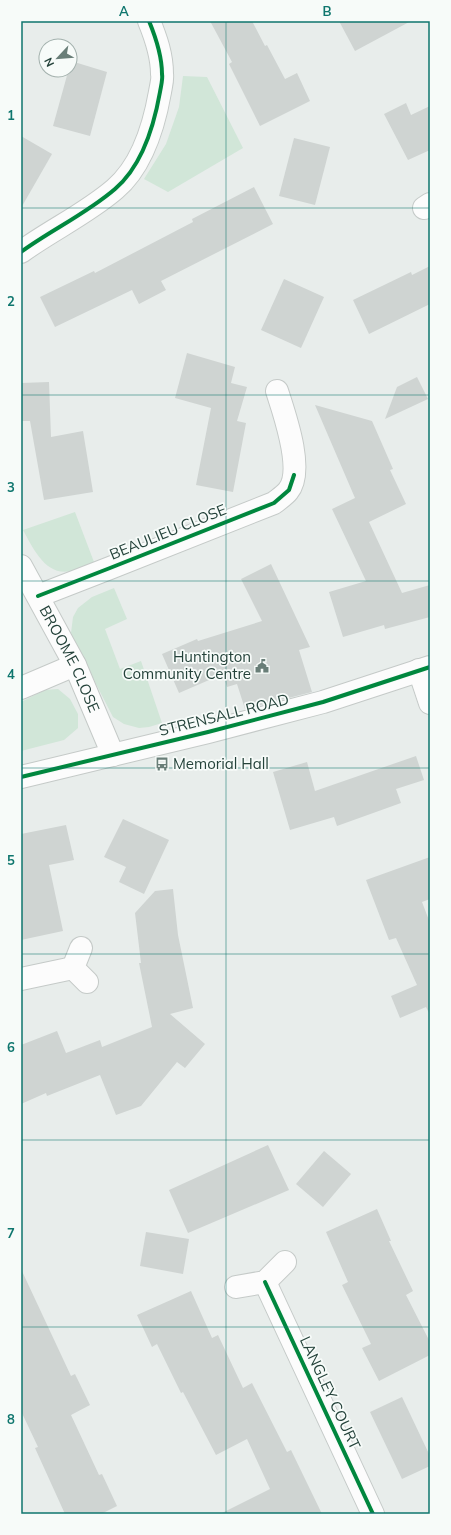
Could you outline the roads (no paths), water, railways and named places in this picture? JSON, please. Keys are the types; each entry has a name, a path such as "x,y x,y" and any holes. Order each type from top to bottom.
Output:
{"street":[{"path":"21,252 81,214 116,189 130,172 151,129 163,75 158,42 149,21"},
{"name":"BEAULIEU CLOSE","path":"38,596 274,503 289,490 294,475 293,441 277,391"},
{"name":"BROOME CLOSE","path":"21,566 75,664 113,755"},
{"path":"21,688 75,664"},
{"path":"425,669 430,703"},
{"name":"STRENSALL ROAD","path":"21,778 315,704 425,669"},
{"path":"21,979 80,975 81,948"},
{"path":"236,1287 265,1282 285,1262"},
{"name":"LANGLEY COURT","path":"265,1282 373,1514"}],"place":[{"name":"Huntington Community Centre","path":"262,666"},
{"name":"Memorial Hall","path":"162,764"}]}
